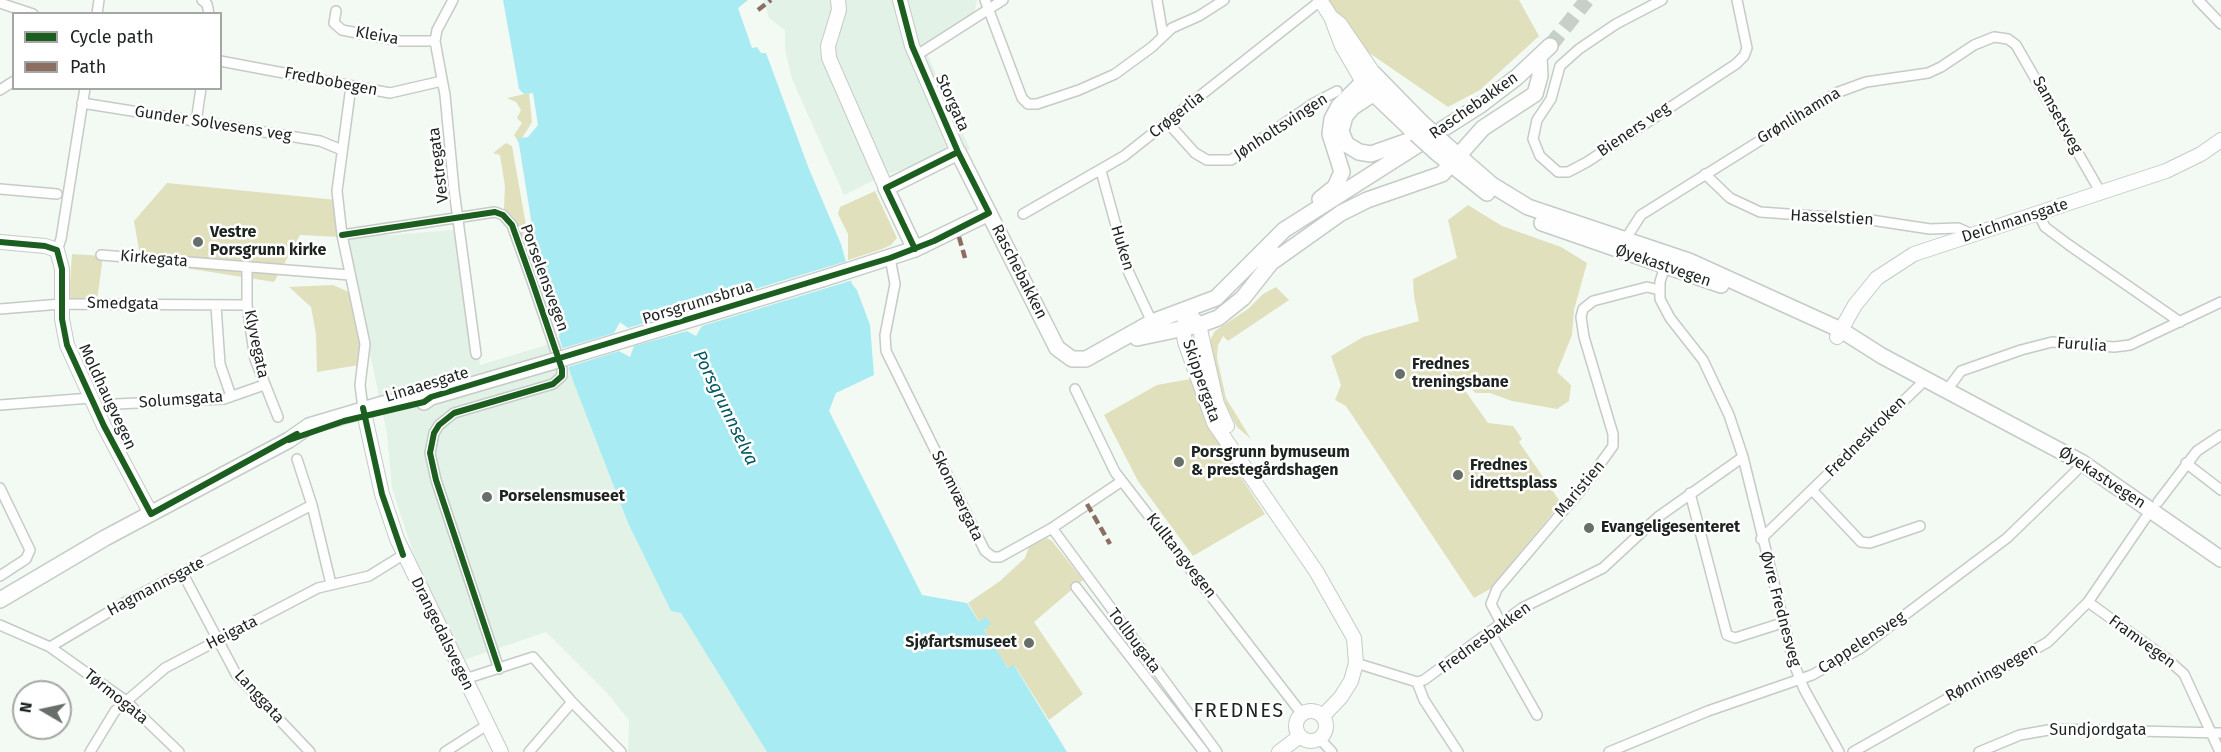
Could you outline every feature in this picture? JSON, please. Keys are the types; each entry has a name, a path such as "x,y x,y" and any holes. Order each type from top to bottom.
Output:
{"main road":[{"name":"Raschebakken","path":"915,249 989,213 1062,353 1072,359 1086,359 1152,322 1187,311 1222,294 1284,231 1333,201 1441,143 1550,46"},
{"path":"1414,186 1442,174 1483,128 1535,94 1540,76 1539,57"},
{"path":"1284,231 1338,183 1341,165 1330,134 1332,119 1339,106 1369,78 1413,123 1441,143 1454,161"},
{"path":"1379,90 1348,111 1342,120 1343,140 1354,150 1364,154 1383,151 1406,140 1441,143"},
{"path":"890,258 915,249 886,188 958,152"},
{"name":"Storgata","path":"958,152 989,213"},
{"name":"Øyekastvegen","path":"1454,161 1471,183 1528,217 1666,259 1839,334 1882,356 2081,462 2155,506 2221,559"},
{"name":"Øyekastvegen","path":"1454,161 1516,201 1622,245"},
{"path":"1272,262 1341,213 1380,195 1414,186 1456,181 1471,183"},
{"name":"Raschebakken","path":"1114,345 1155,332 1183,329 1218,318 1236,304 1293,236 1333,201"},
{"name":"Porsgrunnsbrua","path":"551,362 890,258"},
{"name":"Linaaesgate","path":"0,600 150,514 289,440 364,412 424,402 431,397 551,362"}],"street":[{"path":"435,41 437,30 453,0"},
{"path":"838,0 839,10 829,38 829,58 886,188"},
{"name":"Storgata","path":"900,0 917,55 958,152"},
{"path":"985,0 1015,85 1028,104 1050,100 1115,74 1145,53 1163,35 1224,0"},
{"path":"917,55 1003,0"},
{"path":"1157,0 1163,35"},
{"path":"1642,5 1662,0"},
{"name":"Bieners veg","path":"1642,5 1567,58 1560,66 1556,86 1551,99 1537,120 1533,139 1540,156 1553,169 1564,173 1587,162 1744,56 1747,38 1737,0"},
{"path":"2198,0 2221,24"},
{"path":"1320,1 1331,17 1340,24 1369,78"},
{"name":"Crøgerlia","path":"1023,214 1101,171 1168,123 1320,1"},
{"path":"1,2 28,12"},
{"name":"Kleiva","path":"336,11 334,23 342,30 400,42 435,41"},
{"name":"Grønlihamna","path":"1622,245 1641,215 1850,87 1928,73 1985,40 2001,37 2008,39"},
{"name":"Samsetsveg","path":"2008,39 2016,45 2030,66 2101,193"},
{"name":"Vestregata","path":"435,41 476,354"},
{"name":"Fredbobegen","path":"222,61 390,93 442,81"},
{"path":"351,86 337,190 342,235 366,344 360,384 364,412"},
{"name":"Moldhaugvegen","path":"85,90 61,239 57,250 62,269 61,303 67,345 97,412 150,514"},
{"path":"196,122 201,90"},
{"name":"Jønholtsvingen","path":"1168,123 1207,160 1231,160 1294,116 1337,91"},
{"name":"Gunder Solvesens veg","path":"82,103 320,141 342,150"},
{"name":"Deichmansgate","path":"1839,334 1876,278 1914,254 2182,164 2221,140"},
{"name":"Huken","path":"1101,171 1129,273 1152,322"},
{"name":"Hasselstien","path":"1705,174 1730,198 1760,212 1789,216 1871,220 1930,229 1958,228 1965,231 1967,236"},
{"path":"0,189 57,194"},
{"name":"Porselensvegen","path":"342,235 495,212 503,215 512,225 562,369 561,376 553,384 454,413 439,425 431,442 430,453 436,480 499,669"},
{"path":"2038,213 2045,227 2180,322"},
{"path":"0,242 45,246 57,250"},
{"name":"Kirkegata","path":"101,255 350,275"},
{"name":"Skomværgata","path":"890,258 895,284 886,326 886,351 984,552 993,557 1000,557 1052,528 1122,481"},
{"path":"1666,259 1659,290 1665,310 1697,351 1713,379 1729,415 1743,457"},
{"name":"Klyvegata","path":"247,268 247,305 255,359 278,417"},
{"name":"Maristien","path":"1501,623 1491,604 1497,589 1585,485 1612,446 1613,434 1584,337 1581,316 1589,303 1647,287 1659,290"},
{"name":"Furulia","path":"1947,390 1961,371 2038,345 2052,342 2114,347 2130,345 2221,302"},
{"name":"Smedgata","path":"0,309 61,303 247,305"},
{"path":"216,306 220,364 231,396"},
{"name":"Skippergata","path":"1187,311 1198,325 1220,412 1255,481"},
{"name":"Skippergata","path":"1187,311 1183,329 1200,387 1214,423 1255,481 1347,622 1354,638 1356,663 1351,681 1341,697 1323,716"},
{"name":"Solumsgata","path":"97,412 116,404 212,400 264,385"},
{"name":"Fredneskroken","path":"1761,539 1920,386"},
{"name":"Kulltangvegen","path":"1075,389 1122,481 1302,714"},
{"path":"0,405 91,399"},
{"name":"Drangedalsvegen","path":"364,412 382,494 404,555 501,752"},
{"name":"Rønningvegen","path":"1853,752 2033,652 2064,628 2088,602 2186,464 2209,441 2221,435"},
{"name":"Frednesbakken","path":"1417,682 1437,672 1522,608 1603,568 1649,525 1690,493 1743,457"},
{"name":"Øvre Frednesveg","path":"1743,457 1782,623 1799,679 1839,752"},
{"path":"297,459 312,506 331,584"},
{"path":"2186,464 2221,490"},
{"name":"Cappelensveg","path":"1609,752 1708,711 1824,669 1861,648 1965,572 2022,525 2076,471"},
{"path":"0,488 30,550 26,559 0,576"},
{"name":"Fredneskroken","path":"1813,491 1861,542 1870,543 1920,526"},
{"path":"1690,493 1727,635 1735,638 1782,623"},
{"name":"Hagmannsgate","path":"50,647 182,572 312,506"},
{"name":"Tollbugata","path":"1052,528 1217,752"},
{"name":"Heigata","path":"90,752 108,720 126,701 165,668 217,639 331,584 369,576 404,555"},
{"name":"Langgata","path":"182,572 242,681 310,752"},
{"path":"1076,587 1204,752"},
{"name":"Framvegen","path":"2088,602 2179,668 2192,686 2217,733 2220,752"},
{"path":"0,625 50,647"},
{"path":"1490,632 1537,715"},
{"name":"Tørmogata","path":"50,647 126,701 179,752"},
{"path":"465,680 533,657 572,702 621,752"},
{"path":"1356,663 1417,682 1424,700 1458,752"},
{"path":"529,752 572,702"},
{"path":"1310,711 1323,716 1326,731 1320,739 1309,741 1300,736 1296,727 1302,714 1310,711"},
{"path":"445,752 487,725"},
{"name":"Sundjordgata","path":"1979,752 2020,735 2054,729 2217,733"},
{"path":"1279,752 1300,736"},
{"path":"1320,739 1332,752"}],"shaded area":[{"path":"764,0 977,0 974,14 925,50 970,149 884,175 844,195 792,79 785,50 785,30 769,18"},
{"path":"452,230 459,241 480,365 560,341 573,381 628,523 671,611 681,613 767,752 628,752 629,720 606,692 546,632 464,660 415,558 392,488 387,434 345,235 391,235"}],"green space":[{"path":"1321,0 1519,0 1539,36 1480,90 1448,107 1346,37"},
{"path":"529,93 532,122 519,143 514,135 522,123 517,118 521,110 516,102 507,98"},
{"path":"506,143 512,146 531,254 527,254 514,218 504,209 505,186 500,155 493,153"},
{"path":"167,183 337,200 340,237 300,235 274,282 141,261 134,221"},
{"path":"875,191 897,238 891,245 848,260 848,234 838,214 840,207"},
{"path":"1468,205 1502,226 1561,247 1587,263 1574,310 1572,335 1557,372 1571,385 1569,401 1557,409 1512,401 1490,393 1476,393 1454,375 1488,423 1513,426 1522,439 1519,442 1561,503 1490,589 1474,598 1346,406 1335,400 1341,385 1331,356 1363,337 1419,321 1413,279 1457,258 1448,220"},
{"path":"72,254 103,256 97,301 69,300"},
{"path":"333,285 349,292 361,347 359,365 317,372 316,334 311,307 289,287"},
{"path":"1276,287 1289,300 1228,341 1223,336 1218,345 1217,358 1226,398 1251,439 1237,427 1226,406 1209,342 1215,331 1248,309 1263,294"},
{"name":"Porsgrunn bymuseum & prestegårdshagen","path":"1190,379 1218,442 1265,514 1193,556 1138,481 1104,415 1157,385"},
{"path":"1047,538 1052,541 1083,580 1034,622 1083,694 1049,720 1015,666 1009,669 1000,656 968,603 1000,581 1025,558 1029,547"}],"water":[{"name":"Porsgrunnselva","path":"503,0 748,0 738,8 752,48 757,47 761,53 766,53 809,169 841,244 852,284 857,290 870,325 874,375 836,393 829,411 922,595 967,603 979,622 986,617 991,624 984,630 1008,668 1014,665 1067,752 767,752 681,613 671,611 628,523 573,381 559,337 561,326 534,238 518,138 528,137 538,125 533,93 524,94 519,89"}],"pier":[{"path":"847,261 853,280 702,326 696,336 687,331 634,346 630,357 619,351 565,368 560,349 614,333 620,322 628,328 681,312 685,301 696,307"}],"tunnel":[{"path":"1550,46 1587,0"}],"marked path":[{"path":"758,10 771,0"},
{"path":"959,237 965,258"},
{"path":"1087,504 1110,544"}],"cycle path":[{"path":"289,440 344,421 424,402 431,397 890,258 934,241 989,213 958,152 912,46 900,0"},
{"path":"915,249 886,188 958,152"},
{"path":"342,235 495,212 503,215 512,225 562,369 562,376 553,384 454,413 439,425 434,433 430,453 436,480 499,669"},
{"path":"0,242 45,246 57,250 62,269 62,319 67,345 104,426 151,514 297,434"},
{"path":"363,408 382,494 403,555"}],"place":[{"name":"Vestre Porsgrunn kirke","path":"198,242"},
{"name":"Frednes treningsbane","path":"1400,374"},
{"name":"Porsgrunn bymuseum & prestegårdshagen","path":"1179,462"},
{"name":"Frednes idrettsplass","path":"1458,475"},
{"name":"Porselensmuseet","path":"487,497"},
{"name":"Evangeligesenteret","path":"1589,528"},
{"name":"Sjøfartsmuseet","path":"1029,643"}],"district":[{"name":"FREDNES","path":"1239,711"}]}
